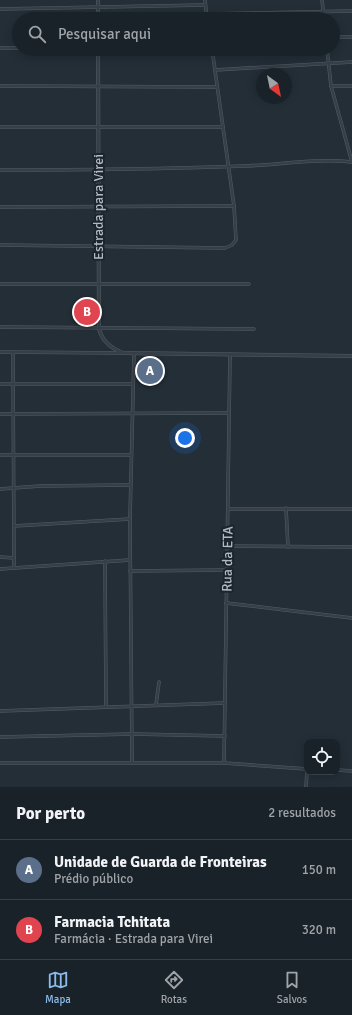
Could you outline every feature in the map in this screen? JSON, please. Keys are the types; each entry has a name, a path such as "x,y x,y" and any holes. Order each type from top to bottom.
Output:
{"street":[{"path":"98,0 98,12"},
{"path":"205,0 207,12"},
{"path":"322,0 323,12 352,12"},
{"path":"0,9 205,5"},
{"path":"340,37 352,37"},
{"path":"0,48 12,48"},
{"name":"Estrada para Virei","path":"98,56 99,328"},
{"path":"0,245 98,245 225,248 232,245 236,240 234,206 213,56"},
{"path":"0,170 98,170 229,167 338,160 352,162 330,86 328,56"},
{"path":"215,70 328,62 352,62"},
{"path":"0,86 217,87"},
{"path":"330,86 352,86"},
{"path":"0,127 223,126"},
{"path":"0,207 234,206"},
{"path":"0,284 249,284"},
{"path":"0,327 254,329"},
{"path":"99,328 104,340 116,350 123,353"},
{"path":"0,352 352,356"},
{"path":"13,352 14,384 12,489 14,567"},
{"path":"132,762 133,734 130,484 134,353"},
{"name":"Rua da ETA","path":"224,763 230,354"},
{"path":"0,384 133,384"},
{"path":"0,414 229,413"},
{"path":"0,456 131,455"},
{"path":"0,489 40,486 130,484"},
{"path":"286,508 288,546"},
{"path":"228,509 352,509"},
{"path":"14,526 130,519"},
{"path":"227,546 352,547"},
{"path":"0,557 14,558"},
{"path":"0,569 130,560"},
{"path":"105,562 106,707"},
{"path":"130,571 227,570"},
{"path":"226,603 352,618"},
{"path":"156,705 159,682"},
{"path":"0,711 225,703"},
{"path":"0,737 133,734 224,736"},
{"path":"0,763 224,763 304,770"},
{"path":"340,770 352,771"},
{"path":"306,787 307,775"}],"place":[{"name":"Farmacia Tchitata","path":"87,312"},
{"name":"Unidade de Guarda de Fronteiras","path":"150,371"}]}
